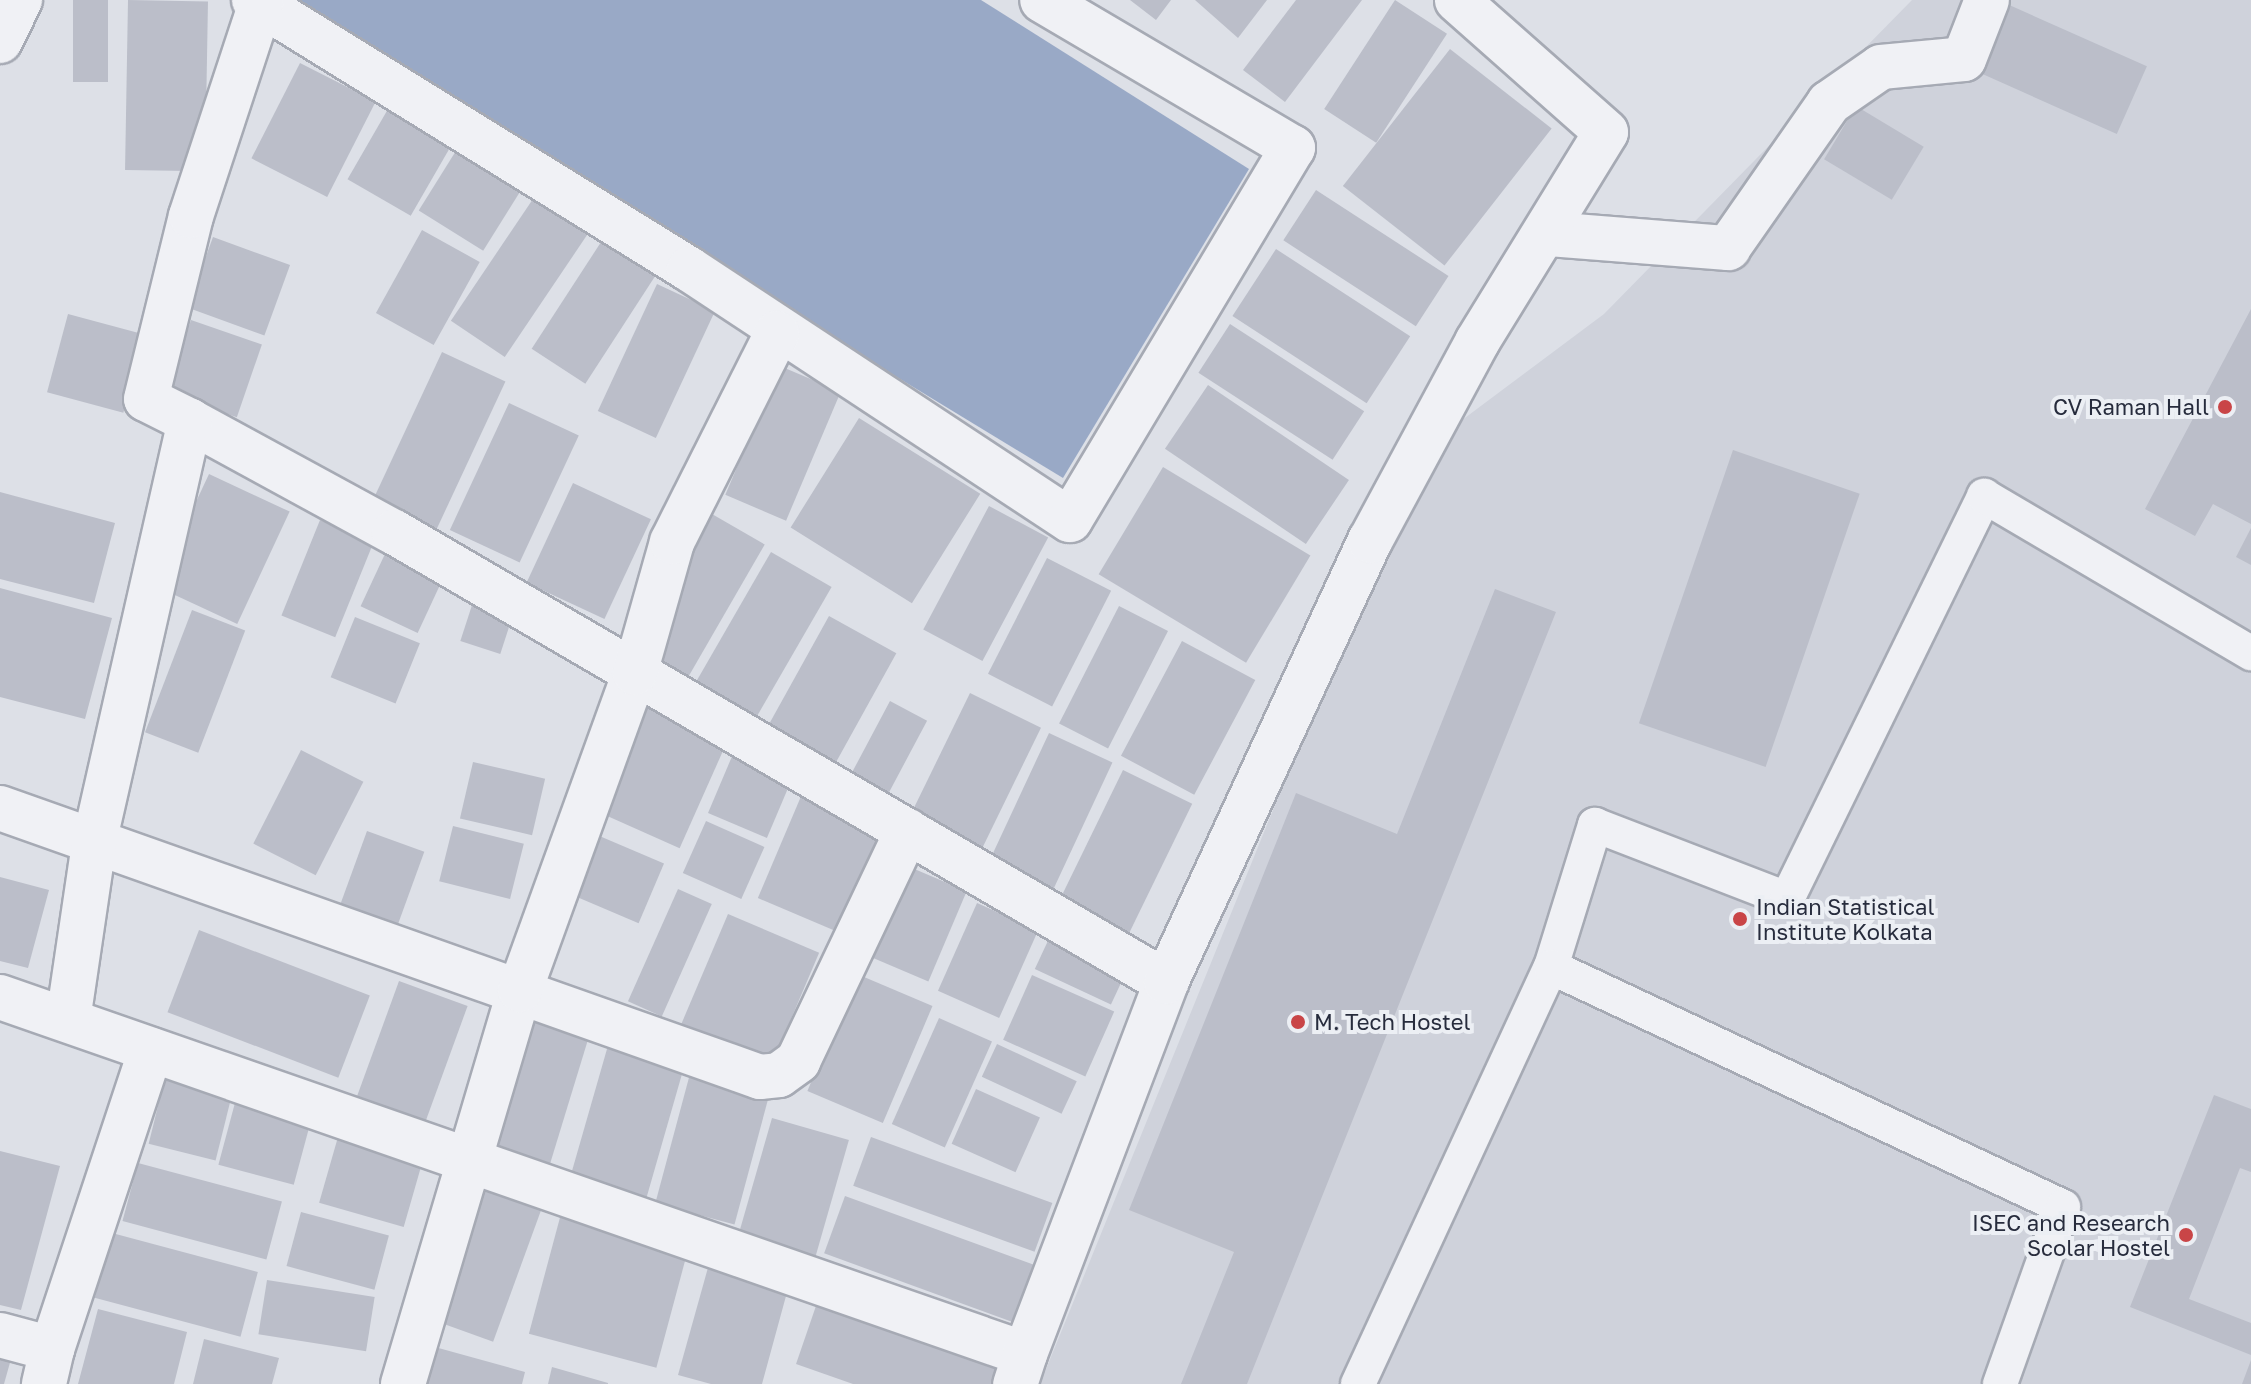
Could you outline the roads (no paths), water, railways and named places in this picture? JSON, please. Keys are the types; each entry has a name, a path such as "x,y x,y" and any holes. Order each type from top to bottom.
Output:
{"street":[{"path":"0,41 20,0"},
{"path":"1042,0 1293,148 1070,520 777,333 689,269 258,2 191,216 146,399 635,673 1166,982"},
{"path":"0,997 469,1161 1020,1369 1166,982 1370,541 1477,342 1549,234 1606,132 1457,0"},
{"path":"1549,234 1728,248 1829,103 1881,67 1964,59 1987,0"},
{"path":"403,1384 520,990 635,673 672,542 777,333"},
{"path":"68,1020 94,843 190,421"},
{"path":"0,808 520,990 722,1067 779,1075 798,1061 819,1025 907,831"},
{"path":"0,1335 48,1366 151,1050"}],"lane":[{"path":"1358,1384 1551,967 1595,825 1787,899 1984,496 2251,653"},
{"path":"1551,967 2063,1207 2000,1384"}],"water":[{"path":"277,0 981,0 1249,169 1063,478"}],"place":[{"name":"CV Raman Hall","path":"2225,407"},
{"name":"Indian Statistical Institute Kolkata","path":"1740,919"},
{"name":"M. Tech Hostel","path":"1298,1022"},
{"name":"ISEC and Research Scolar Hostel","path":"2186,1235"}]}
